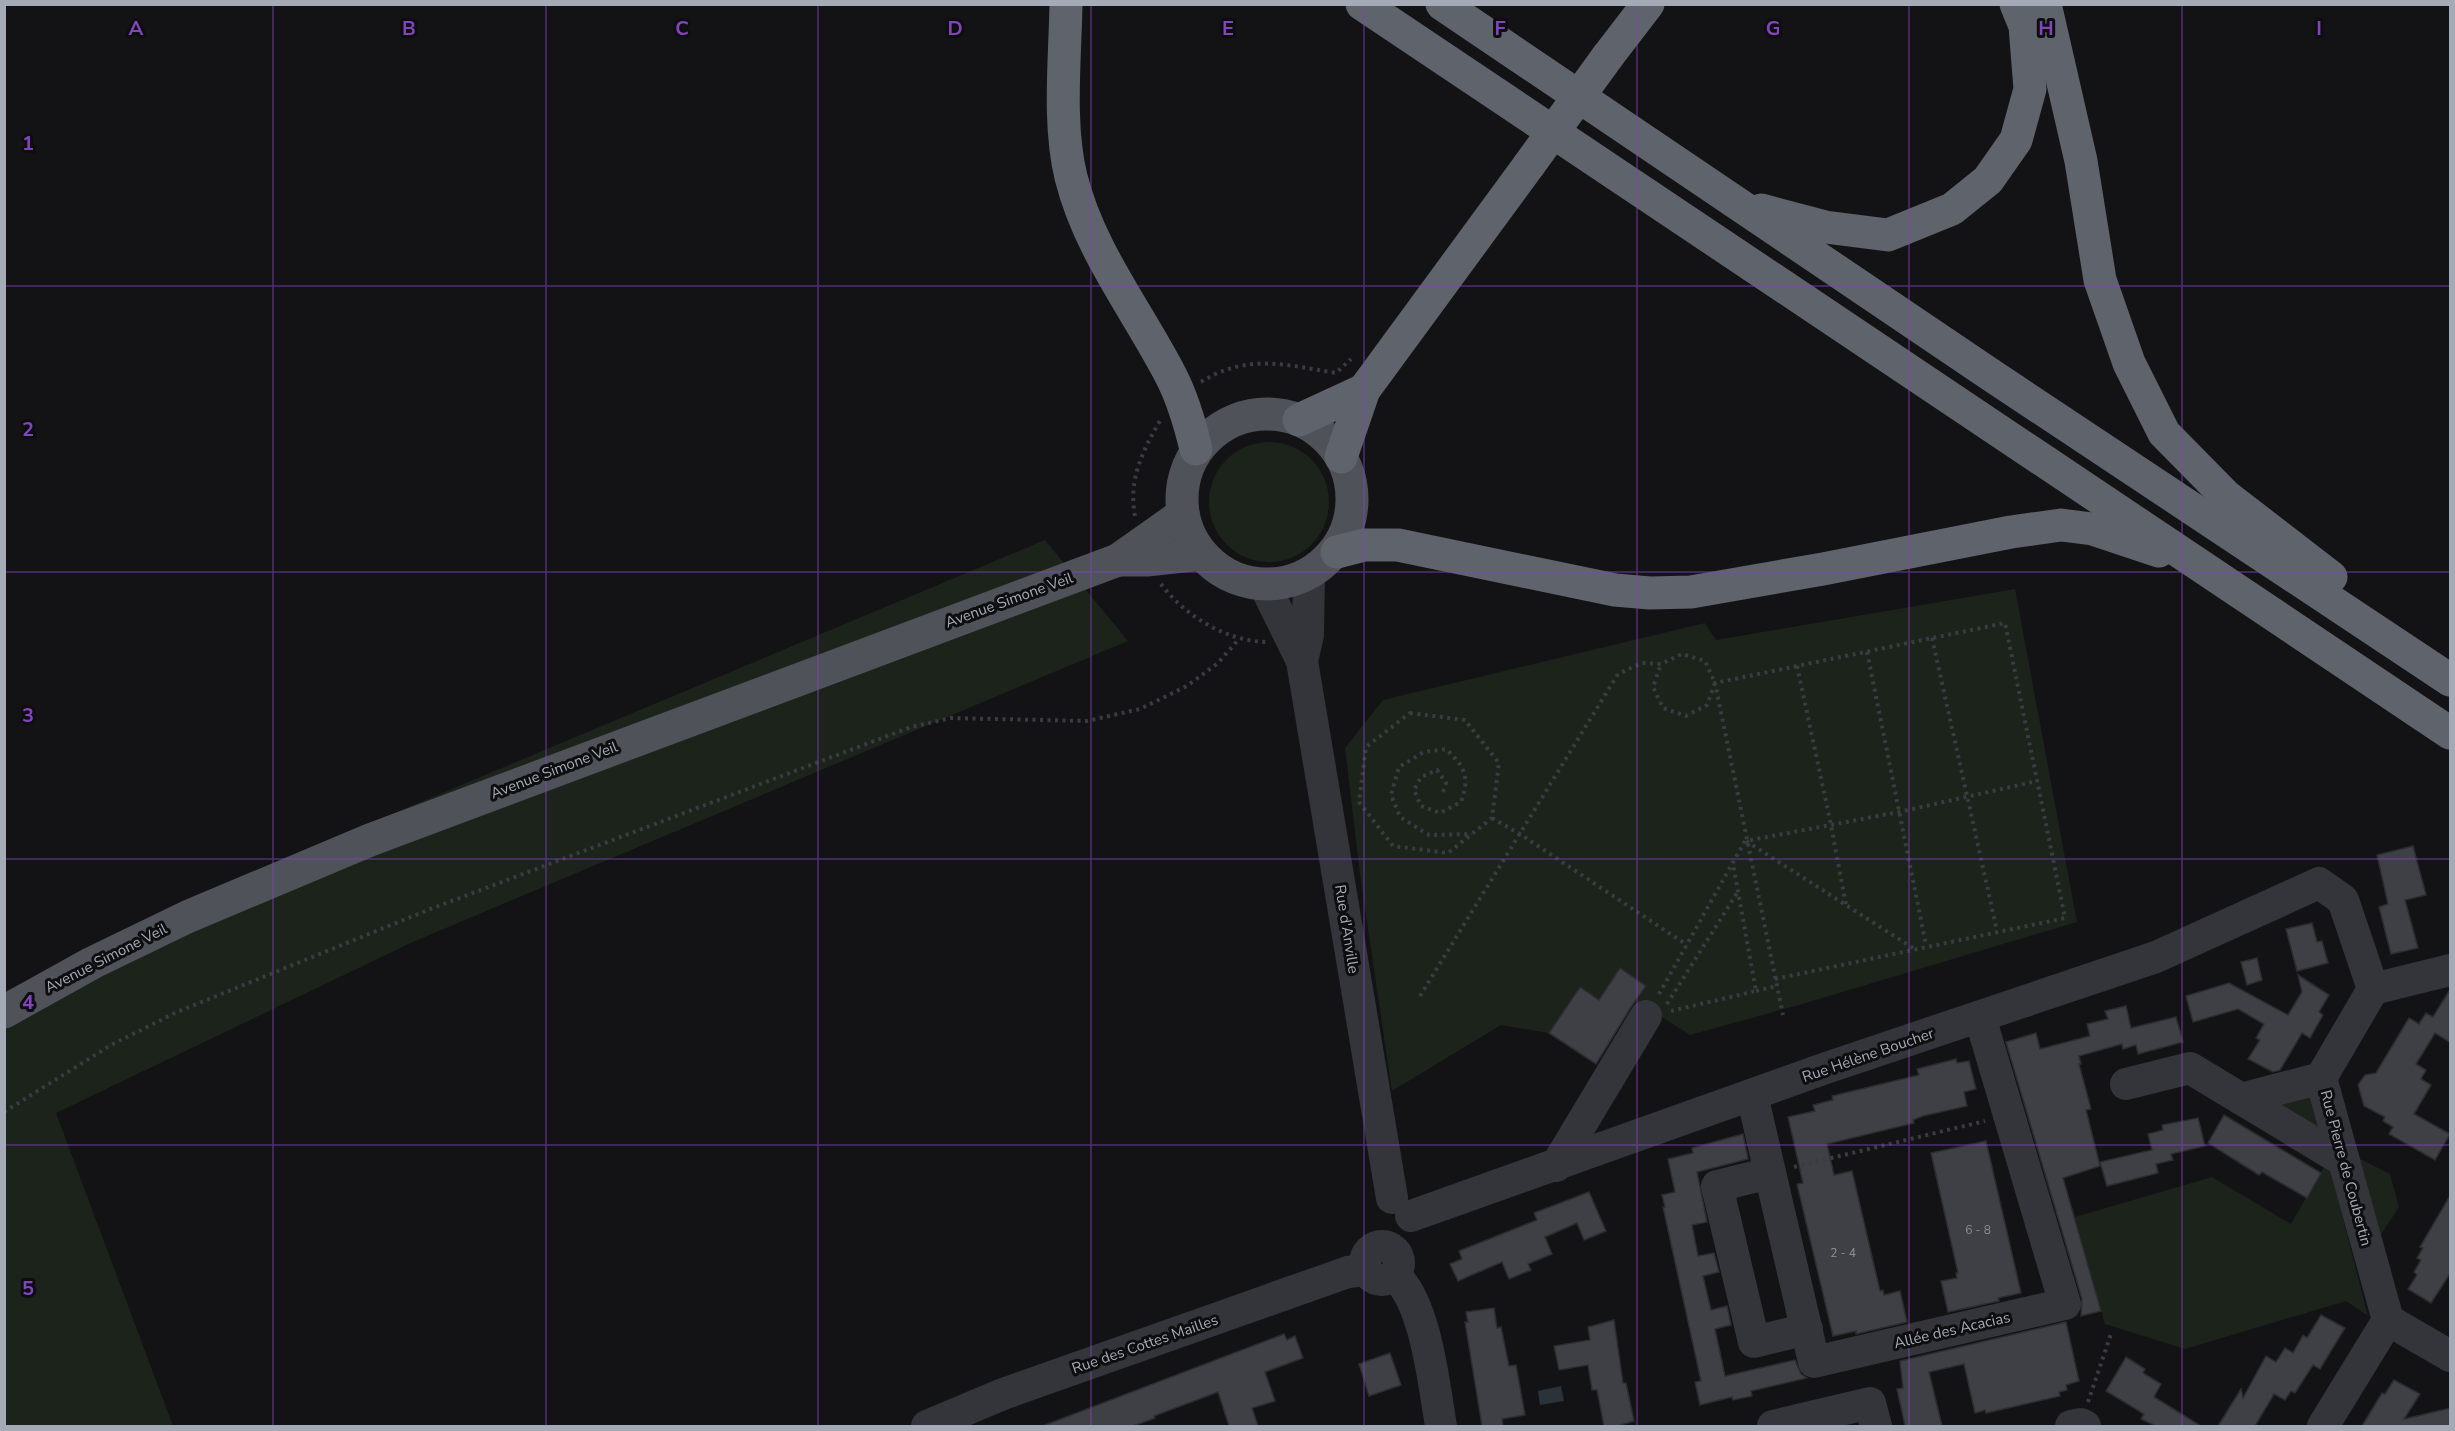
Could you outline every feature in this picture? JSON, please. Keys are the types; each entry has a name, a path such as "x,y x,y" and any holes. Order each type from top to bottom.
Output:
{"highway":[{"path":"1066,4 1065,139 1071,178 1101,257 1172,378 1187,415 1196,449"},
{"path":"1362,4 2451,733"},
{"path":"1442,4 1733,202 2451,680"},
{"path":"1341,456 1364,390 1648,4"},
{"path":"1618,44 1665,4"},
{"path":"1733,202 1825,228 1888,235 1952,208 1988,180 2016,140 2030,89 2025,26 2016,4"},
{"path":"2045,4 2081,161 2100,280 2129,363 2164,433 2226,496 2451,670"},
{"path":"1299,420 1364,390"},
{"path":"1337,552 1364,545 1398,545 1615,590 1650,593 1691,592 2011,532 2061,525 2093,529 2205,568"}],"main road":[{"path":"1270,413 1299,420 1324,435 1341,456 1350,478 1353,501 1348,525 1337,552 1309,573 1287,582 1264,584 1240,580 1217,568 1201,554 1189,533 1183,514 1183,485 1196,449 1219,428 1248,416 1270,413"},
{"name":"Avenue Simone Veil","path":"4,1012 92,963 186,917 370,840 1118,560 1183,514"},
{"name":"Avenue Simone Veil","path":"1118,560 1147,560 1201,554"}],"street":[{"name":"Rue d'Anville","path":"1302,661 1308,635 1309,573"},
{"name":"Rue d'Anville","path":"1264,584 1302,661 1389,1239 1401,1280 1416,1305 1441,1426"},
{"name":"Rue Hélène Boucher","path":"1389,1239 1556,1166 1752,1095 2156,957 2319,883 2343,900 2373,989"},
{"path":"2373,989 2451,970"},
{"name":"Rue Pierre de Coubertin","path":"2373,989 2322,1078 2388,1320"},
{"path":"1556,1166 1646,1016"},
{"name":"Allée des Acacias","path":"1752,1095 1814,1362 2065,1304 1980,1017"},
{"path":"2126,1084 2190,1068 2344,1161"},
{"path":"2241,1099 2322,1078"},
{"path":"1770,1173 1718,1186 1754,1342 1807,1329"},
{"name":"Rue des Cottes Mailles","path":"927,1426 1003,1394 1348,1272 1389,1239"},
{"path":"2323,1426 2388,1320 2451,1356"},
{"path":"1773,1426 1834,1419 1870,1403 1876,1426"}],"path":[{"path":"1715,683 2005,623 2065,918 1926,945 1775,979"},
{"path":"1932,638 1997,931"},
{"path":"4,1112 111,1045 177,1012 438,906 911,727 951,718 1087,721 1140,709 1187,686 1218,663 1239,639"},
{"path":"1867,652 1926,945"},
{"path":"1420,996 1618,674 1642,663 1661,664 1682,654 1705,662 1715,683 1783,1015"},
{"path":"1661,664 1653,687 1664,708 1686,716 1707,705 1715,683"},
{"path":"1797,666 1846,905"},
{"path":"1410,713 1465,720 1499,764 1492,818 1448,853 1393,846 1359,802 1366,747 1410,713"},
{"path":"1443,792 1446,783 1437,770 1421,777 1414,790 1421,806 1440,813 1461,802 1467,786 1462,764 1446,749 1424,752 1399,767 1391,795 1400,817 1429,835 1473,834"},
{"path":"1646,1016 1746,841 1899,812 2037,781"},
{"path":"1492,818 1520,834 1687,945"},
{"path":"1746,841 1913,948"},
{"path":"1732,864 1739,890 1756,991"},
{"path":"1739,890 1665,1007 1668,1012 1777,986"},
{"path":"1770,1173 2009,1115"},
{"path":"2079,1426 2112,1331"}],"shaded area":[{"path":"1269,442 1292,446 1312,459 1325,479 1329,502 1325,525 1312,545 1292,558 1269,562 1246,558 1226,545 1213,525 1209,502 1213,479 1226,459 1246,446"},
{"path":"1045,540 1128,641 415,941 56,1113 173,1426 5,1426 5,991 218,887"},
{"path":"2015,589 2077,922 1690,1035 1637,1001 1646,986 1620,968 1609,984 1603,1002 1579,987 1549,1033 1501,1025 1392,1091 1361,882 1345,748 1383,700 1705,623 1716,640"},
{"path":"2311,1091 2323,1139 2283,1117 2279,1099"},
{"path":"2360,1159 2390,1174 2399,1207 2380,1236"},
{"path":"2328,1160 2368,1316 2346,1301 2185,1349 2105,1324 2075,1217 2212,1177 2291,1224"},
{"path":"1561,1386 1564,1401 1540,1405 1538,1391"}],"building":[{"path":"2413,846 2426,895 2405,900 2418,948 2391,954 2379,907 2388,904 2377,855"},
{"path":"2312,923 2317,942 2322,941 2328,963 2297,971 2286,929"},
{"path":"2257,958 2262,980 2247,985 2241,962"},
{"path":"1620,968 1646,986 1596,1064 1549,1033 1580,987 1599,1000"},
{"path":"2298,975 2329,995 2319,1012 2323,1015 2310,1038 2302,1033 2280,1070 2273,1072 2248,1059 2260,1040 2256,1038 2264,1024 2238,1009 2193,1022 2186,996 2229,983 2288,1015 2302,992"},
{"path":"2451,988 2451,1043 2435,1033 2416,1064 2426,1070 2421,1079 2431,1085 2414,1114 2450,1134 2435,1160 2389,1134 2393,1127 2383,1121 2385,1117 2364,1106 2358,1085 2365,1075 2376,1073 2409,1018 2419,1024 2426,1013 2433,1017"},
{"path":"2126,1006 2131,1028 2176,1017 2183,1042 2138,1054 2136,1045 2123,1049 2122,1044 2079,1056 2091,1109 2086,1110 2100,1166 2063,1178 2101,1311 2081,1316 2082,1299 2006,1042 2036,1033 2040,1049 2090,1036 2087,1024 2108,1019 2105,1011"},
{"path":"1956,1059 1957,1063 1969,1061 1976,1089 1964,1092 1967,1106 1923,1116 1913,1120 1914,1123 1827,1144 1834,1175 1852,1171 1880,1291 1883,1290 1884,1295 1900,1291 1907,1322 1856,1334 1856,1331 1833,1336 1797,1184 1803,1183 1788,1117 1815,1111 1813,1105 1833,1100 1832,1096 1919,1075 1917,1069"},
{"path":"2224,1115 2321,1173 2307,1198 2262,1172 2259,1175 2208,1143"},
{"path":"2198,1118 2205,1146 2171,1154 2173,1160 2156,1164 2158,1173 2107,1186 2100,1162 2152,1150 2148,1134 2163,1130 2162,1125"},
{"path":"1743,1134 1748,1159 1697,1172 1707,1222 1692,1225 1698,1256 1714,1253 1719,1272 1703,1276 1711,1310 1727,1306 1729,1315 1731,1325 1715,1329 1725,1376 1795,1360 1801,1374 1807,1378 1751,1391 1752,1396 1733,1400 1732,1397 1700,1405 1695,1382 1701,1381 1662,1195 1675,1192 1668,1159 1693,1153 1692,1148"},
{"path":"1986,1141 2021,1293 1998,1298 1999,1301 1948,1312 1941,1281 1957,1278 1956,1273 1958,1273 1931,1153"},
{"path":"1589,1192 1606,1231 1584,1240 1577,1223 1545,1237 1552,1254 1528,1264 1531,1270 1509,1279 1502,1262 1458,1281 1450,1264 1462,1259 1459,1251 1537,1220 1534,1213"},
{"path":"2451,1194 2451,1272 2431,1303 2408,1289 2417,1275 2414,1272 2421,1260 2417,1258 2423,1248 2420,1247"},
{"path":"1494,1308 1497,1328 1501,1327 1509,1366 1516,1365 1525,1415 1502,1419 1503,1426 1482,1426 1465,1322 1468,1322 1466,1312"},
{"path":"2321,1315 2345,1328 2320,1369 2313,1365 2295,1393 2291,1391 2285,1400 2274,1394 2255,1426 2218,1426 2241,1389 2243,1398 2266,1356 2276,1362 2285,1348 2293,1353 2303,1335 2307,1338"},
{"path":"1614,1320 1623,1383 1626,1383 1634,1421 1618,1426 1604,1426 1597,1390 1592,1390 1588,1365 1559,1370 1554,1346 1590,1340 1588,1327"},
{"path":"2066,1322 2079,1381 2066,1385 2067,1390 2059,1392 2060,1396 1986,1413 1985,1410 1975,1413 1964,1364 1929,1372 1942,1426 1905,1426 1897,1389 1903,1388 1900,1361"},
{"path":"1284,1334 1287,1340 1295,1336 1303,1358 1265,1372 1275,1401 1252,1408 1258,1426 1229,1426 1218,1392 1133,1426 1045,1425"},
{"path":"1390,1353 1401,1385 1369,1396 1359,1364"},
{"path":"2126,1357 2145,1369 2143,1373 2161,1384 2154,1397 2201,1426 2156,1426 2141,1419 2144,1414 2106,1391"},
{"path":"2394,1380 2420,1394 2404,1419 2451,1408 2451,1426 2362,1426 2382,1393 2385,1394"}]}
